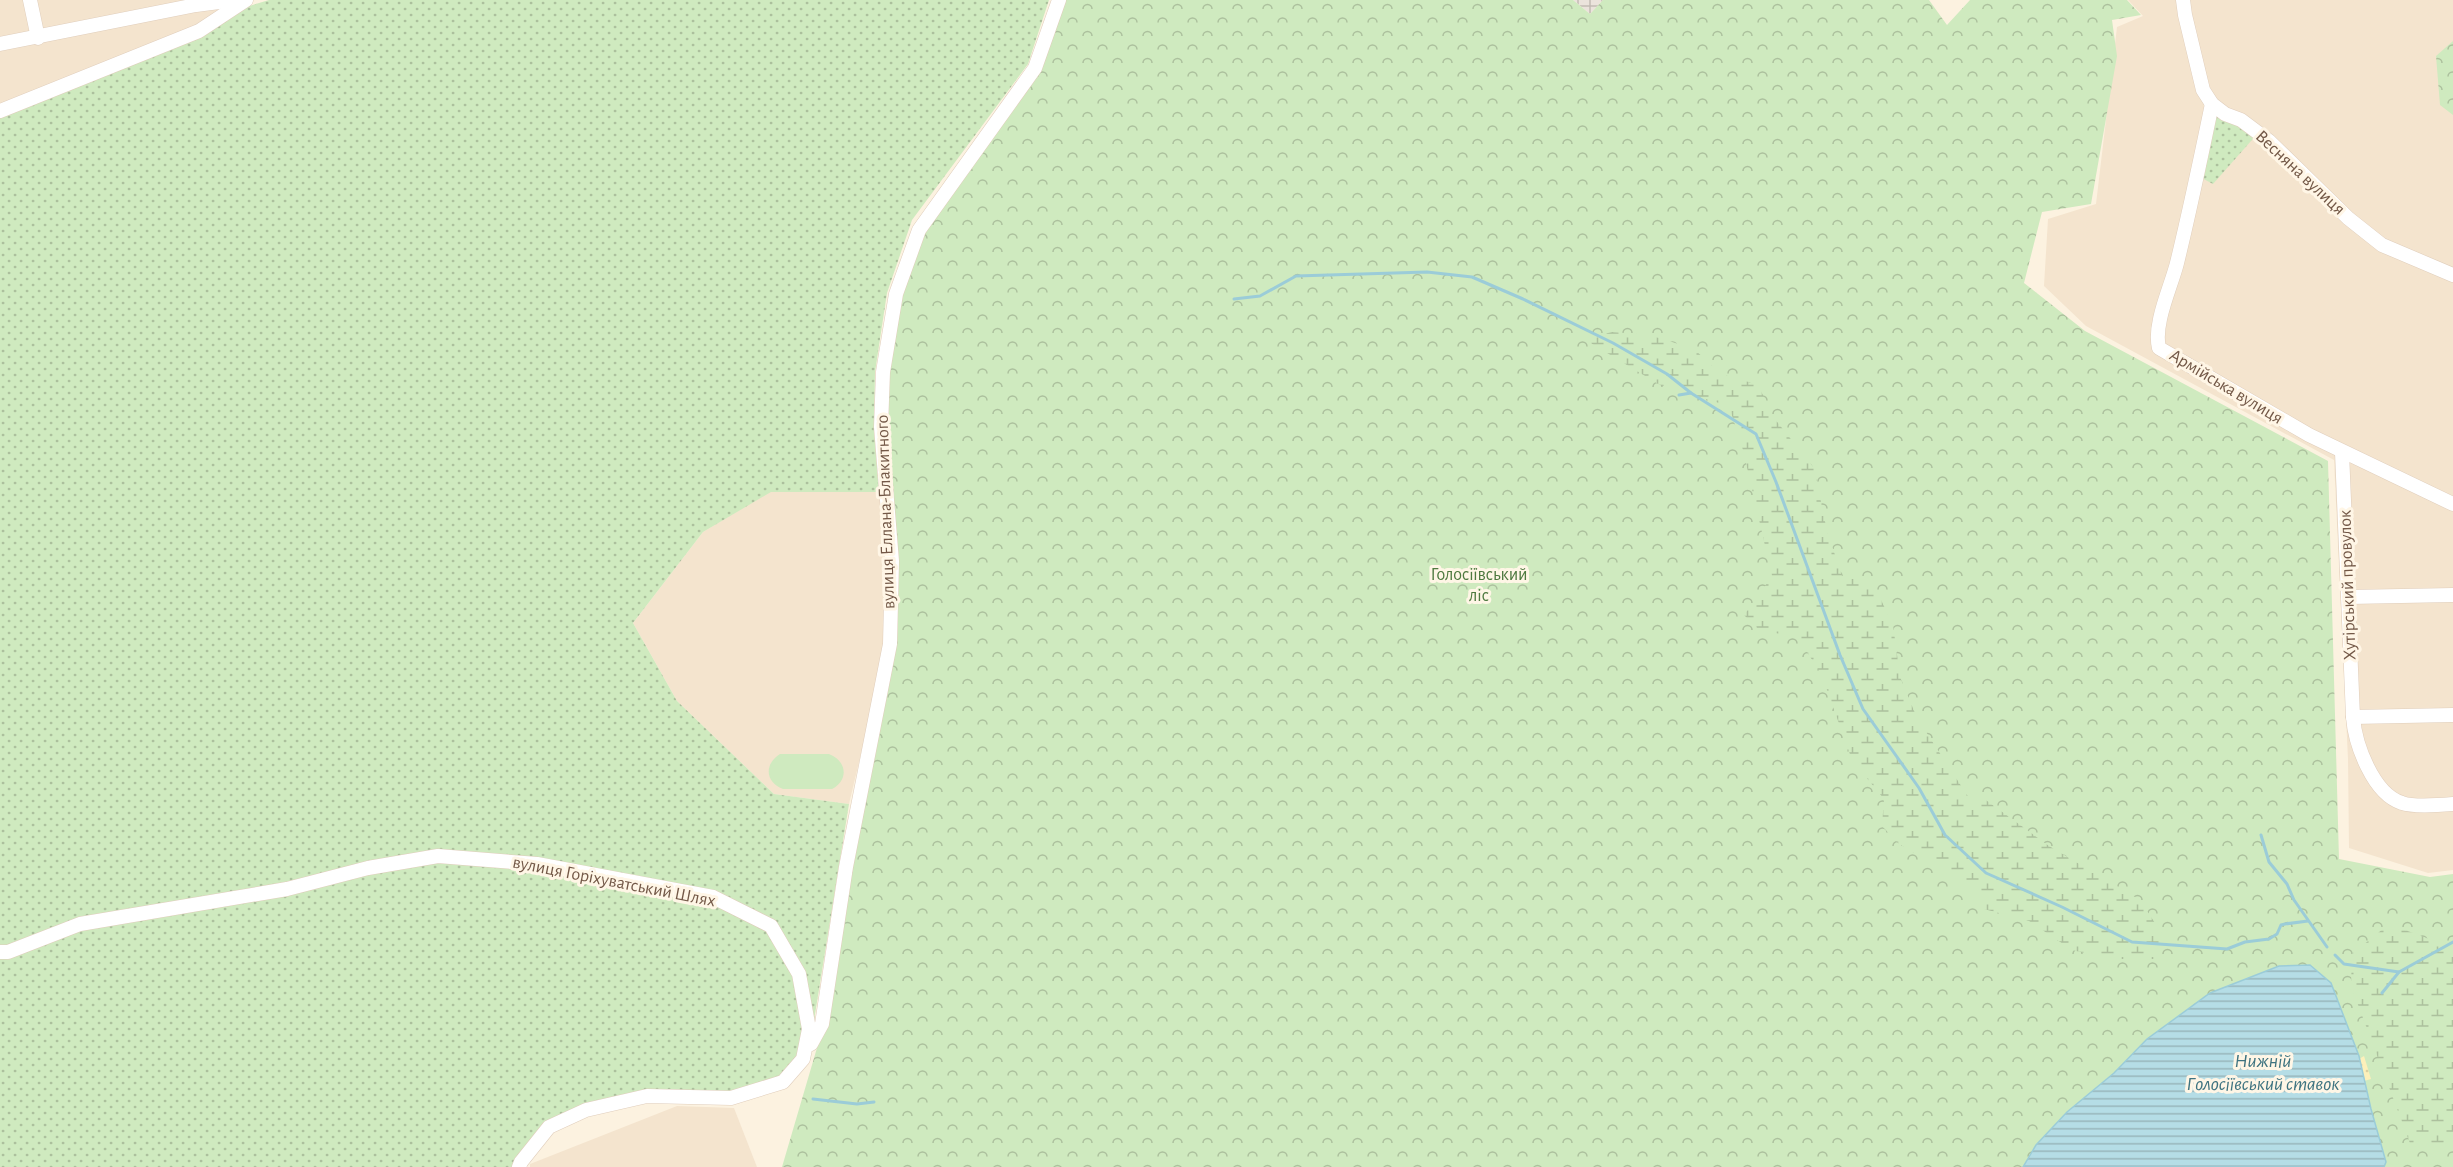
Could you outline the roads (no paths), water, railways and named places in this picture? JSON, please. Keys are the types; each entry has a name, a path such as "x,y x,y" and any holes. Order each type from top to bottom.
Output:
{"street":[{"path":"30,0 38,38"},
{"path":"0,44 196,5 234,0"},
{"path":"0,111 200,31 246,0"},
{"name":"вулиця Еллана-Блакитного","path":"803,1059 822,1024 846,867 890,644 892,561 881,427 883,372 896,294 918,230 1035,68 1059,0"},
{"path":"2184,0 2185,15 2204,90 2212,104"},
{"name":"Весняна вулиця","path":"2212,104 2225,114 2241,120 2269,141 2348,218 2382,245 2453,275"},
{"name":"Армійська вулиця","path":"2212,104 2177,265 2159,325 2157,340 2159,348 2269,413 2342,452 2453,504"},
{"name":"Хутірський провулок","path":"2342,452 2353,717 2354,732 2359,748 2368,768 2383,790 2402,803 2453,804"},
{"path":"2349,597 2453,595"},
{"path":"2353,717 2453,715"},
{"name":"вулиця Горіхуватський Шлях","path":"0,952 8,952 80,924 287,889 368,868 438,855 537,864 713,897 771,926 799,974 809,1029 803,1059 783,1082 731,1098 647,1096 586,1110 549,1128 520,1162 519,1167"}],"water":[{"name":"Нижній Голосіївський ставок","path":"2310,965 2331,983 2359,1056 2386,1162 2384,1167 2023,1167 2036,1145 2067,1112 2114,1073 2147,1039 2210,993 2279,966"}],"waterway":[{"path":"1234,299 1260,296 1296,276 1427,272 1472,277 1613,343 1667,374 1691,393 1756,434 1840,655 1863,709 1919,788 1945,835 1986,873 2132,942 2227,949 2245,942 2269,939 2277,934 2281,925 2308,921"},
{"path":"1679,395 1691,393"},
{"path":"2261,835 2269,862 2287,884 2294,900 2327,947"},
{"path":"2382,993 2399,972 2453,942"},
{"path":"2335,955 2344,964 2399,972"},
{"path":"813,1099 857,1104 874,1102"}],"park label":[{"name":"Голосіївський ліс","path":"1479,585"}]}
